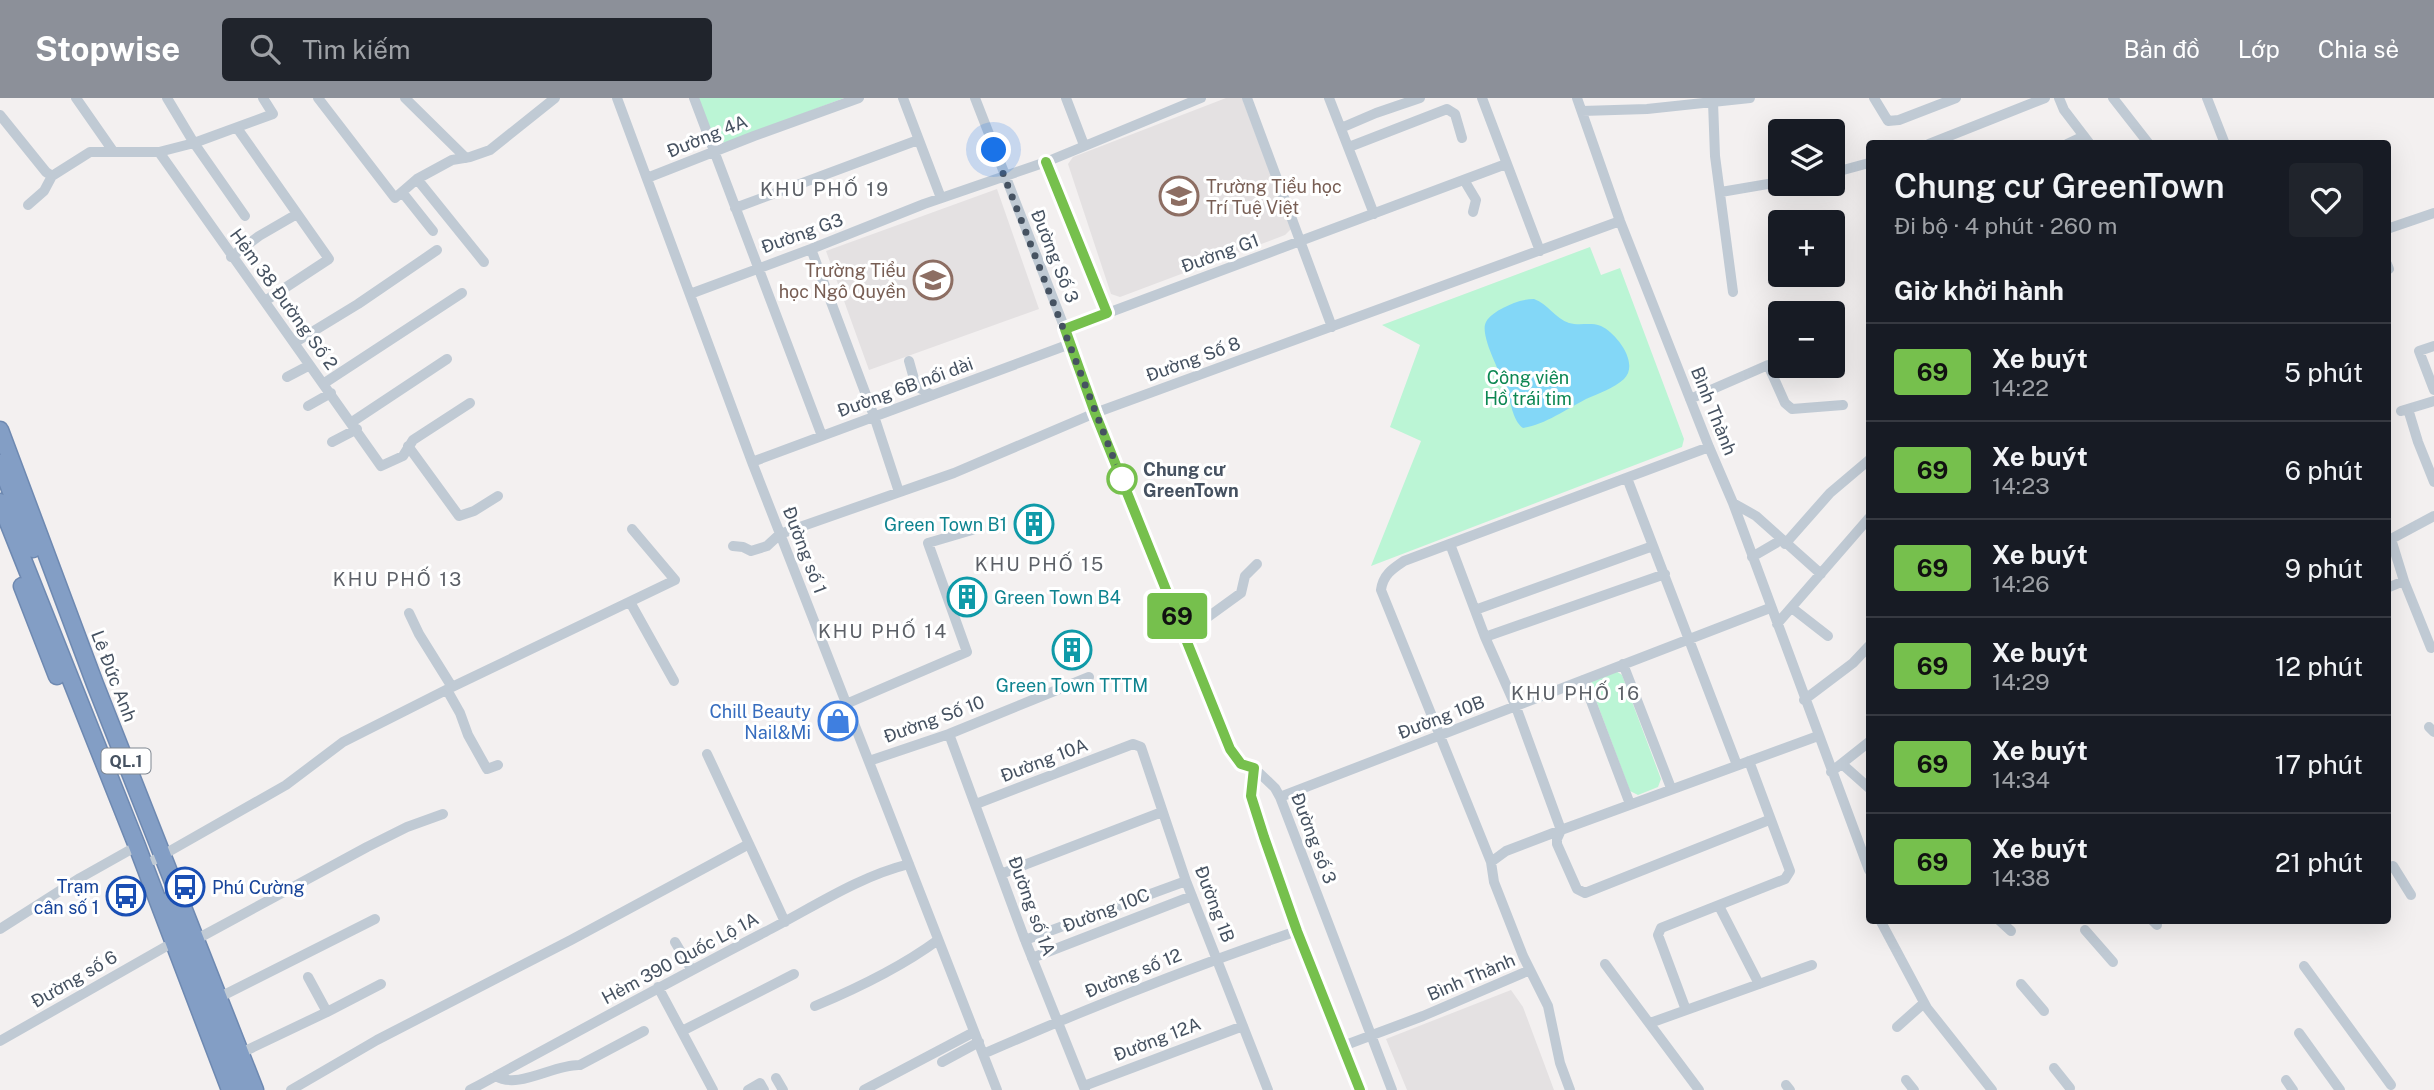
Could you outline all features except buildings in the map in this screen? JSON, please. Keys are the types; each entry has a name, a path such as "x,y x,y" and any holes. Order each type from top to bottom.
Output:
{"highway":[{"name":"Lê Đức Anh","path":"0,430 243,1090"},
{"name":"Lê Đức Anh","path":"0,463 159,857 197,939 255,1090"},
{"name":"QL.1","path":"0,502 133,848 230,1090"},
{"name":"QL.1","path":"0,528 41,636 133,848 165,947 220,1090"}],"street":[{"path":"76,98 113,151"},
{"path":"167,98 194,144 245,216"},
{"path":"28,205 44,191 52,176 86,153 159,152 194,144 273,114 263,98"},
{"path":"318,98 395,198 416,179 452,160 490,150 551,99"},
{"path":"405,98 466,158"},
{"name":"Đường số 1","path":"617,98 752,462 997,1090"},
{"path":"694,98 822,436"},
{"name":"Đường 4A","path":"647,178 859,98"},
{"path":"903,98 941,198"},
{"name":"Đường Số 3","path":"975,98 1095,413 1230,749 1241,764 1254,768"},
{"path":"1066,98 1084,145"},
{"name":"Đường G3","path":"690,294 941,198 1046,162 1201,98"},
{"path":"1247,98 1332,327"},
{"path":"1329,98 1374,214"},
{"path":"1341,128 1420,98"},
{"path":"1482,98 1540,251"},
{"name":"Bình Thành","path":"1577,98 1620,221 1733,503 1866,862"},
{"path":"1582,111 1647,109 1750,98"},
{"path":"1874,98 1888,121 1899,120 1956,98"},
{"path":"1939,140 2045,98"},
{"path":"2059,98 2064,110 2087,139"},
{"path":"2113,98 2145,140"},
{"path":"2207,98 2223,140"},
{"path":"1713,102 1715,156 1733,292"},
{"path":"1349,147 1447,109 1455,114 1462,138"},
{"path":"0,115 52,176"},
{"path":"237,128 329,258 265,301"},
{"path":"735,208 918,140"},
{"name":"Hẻm 38 Đường Số 2","path":"159,152 381,466 403,456 408,446"},
{"path":"1046,162 1107,313"},
{"name":"Đường G1","path":"1065,329 1506,164"},
{"path":"1845,169 1866,164"},
{"path":"416,179 484,262"},
{"path":"1464,180 1476,200 1473,212"},
{"path":"1721,192 1768,184"},
{"path":"402,192 433,231"},
{"path":"231,257 259,236 297,214"},
{"path":"2391,228 2434,214"},
{"name":"Đường Số 8","path":"733,547 743,547 751,551 767,546 780,534 954,473 1095,413 1620,221"},
{"path":"811,249 874,416 899,492"},
{"path":"294,343 358,304 437,250"},
{"path":"323,384 462,293"},
{"name":"Đường 6B nối dài","path":"752,462 1070,344"},
{"path":"2434,346 2419,351 2434,390"},
{"path":"332,442 447,359"},
{"path":"909,361 916,386 932,395"},
{"path":"287,377 308,366"},
{"path":"1690,399 1768,366 1785,403 1792,409 1843,405"},
{"path":"308,406 331,393"},
{"path":"2434,401 2404,410 2434,482"},
{"path":"470,403 408,446 459,516 474,511 498,496"},
{"name":"Bình Thành","path":"1343,1046 1423,1016 1530,970 1494,883 1491,862 1381,590 1382,581 1390,570 1404,561 1709,447"},
{"path":"1752,557 1783,542 1830,493 1866,463"},
{"path":"1628,478 1690,639 1790,872 1788,876 1719,906 1661,928 1658,935 1686,1010"},
{"path":"1733,503 1756,516 1821,573"},
{"path":"2391,532 2434,516"},
{"path":"1777,624 1866,521"},
{"path":"159,857 286,785 343,743 675,580 632,529"},
{"path":"846,704 967,652 928,543 972,530"},
{"path":"2391,539 2404,581 2431,648"},
{"path":"1450,544 1485,637 1516,707 1561,830 1557,844 1577,889 1585,892 1769,820"},
{"path":"1475,610 1653,546"},
{"path":"1179,622 1201,622 1241,593 1245,576 1257,564"},
{"path":"1485,637 1665,574"},
{"path":"2391,586 2404,581"},
{"path":"630,602 674,681"},
{"name":"Đường 10B","path":"1280,797 1770,608"},
{"path":"1792,608 1828,636"},
{"path":"409,613 449,689 468,736 487,769 498,765"},
{"path":"1804,700 1853,663 1866,649"},
{"path":"1623,664 1671,788"},
{"name":"Đường Số 10","path":"869,761 949,734 1089,677"},
{"path":"1583,680 1630,804"},
{"name":"Đường số 1A","path":"949,734 1025,940 1085,1088"},
{"path":"1491,862 1506,852 1561,830 1818,736"},
{"name":"Đường 1B","path":"1123,748 1133,744 1141,747 1186,881 1243,1026 1264,1089"},
{"path":"1831,772 1866,744"},
{"name":"Đường 10A","path":"976,804 1123,748"},
{"path":"707,754 785,922"},
{"path":"1842,764 1866,785"},
{"path":"1254,768 1251,796 1297,931 1360,1090"},
{"name":"Đường số 3","path":"1254,768 1275,788 1280,797 1391,1090"},
{"path":"1002,874 1162,812"},
{"path":"197,939 366,847 407,827 443,814"},
{"path":"290,1090 377,1040 572,940 749,844"},
{"path":"0,929 133,848"},
{"name":"Hẻm 390 Quốc Lộ 1A","path":"470,1090 691,969 884,871 909,864"},
{"path":"2393,866 2411,895"},
{"path":"1025,940 1186,881"},
{"name":"Đường 10C","path":"1032,958 1192,896"},
{"path":"1719,906 1759,984"},
{"path":"219,997 375,919"},
{"path":"1882,924 1924,1003 1992,1090"},
{"path":"2003,924 2011,931"},
{"path":"2085,930 2113,962"},
{"name":"Đường số 12","path":"983,1054 1217,958 1297,931"},
{"path":"815,1006 882,975 939,940"},
{"path":"675,942 691,969"},
{"name":"Đường số 6","path":"0,1041 165,947"},
{"path":"1605,964 1699,1090"},
{"path":"1650,1023 1812,965"},
{"path":"2304,966 2391,1086"},
{"path":"1530,970 1548,1006 1560,1063 1570,1090"},
{"path":"682,1031 794,974"},
{"path":"307,977 327,1012"},
{"path":"241,1053 381,984"},
{"path":"2021,984 2044,1011"},
{"path":"658,987 713,1090"},
{"path":"1897,1027 1924,1003"},
{"name":"Đường 12A","path":"1085,1088 1243,1026"},
{"path":"496,1076 502,1083 511,1086 528,1083 570,1065 580,1065 644,1031"},
{"path":"2299,1033 2340,1090"},
{"path":"942,1062 976,1037"},
{"path":"864,1090 976,1037"},
{"path":"2054,1068 2070,1088"},
{"path":"776,1077 783,1090"},
{"path":"1906,1080 1914,1090"},
{"path":"2286,1080 2293,1090"},
{"path":"748,1090 760,1083 764,1090"}],"shaded area":[{"name":"Trường Tiểu học Trí Tuệ Việt","path":"1226,98 1242,98 1291,229 1285,235 1120,297 1111,294 1068,164 1073,157"},
{"name":"Trường Tiểu học Ngô Quyền","path":"997,189 1039,309 869,370 826,251"},
{"path":"1511,990 1523,1007 1554,1090 1407,1090 1386,1039"}],"green space":[{"path":"698,98 844,98 726,143 715,140"},
{"name":"Công viên Hồ trái tim","path":"1590,247 1601,275 1620,268 1684,439 1682,447 1371,566 1421,441 1390,427 1420,345 1382,325"},
{"path":"1616,671 1622,675 1661,779 1658,787 1638,795 1630,791 1591,687 1592,681"}],"water":[{"path":"1534,299 1569,323 1597,325 1607,330 1624,349 1629,365 1624,379 1606,391 1547,420 1523,428 1514,415 1485,336 1485,328 1487,320 1498,311 1510,304"}],"bus line":[{"name":"69","path":"1046,162 1107,313 1065,329 1095,413 1230,749 1241,764 1254,768 1251,796 1264,837 1297,931 1360,1090"}],"place":[{"name":"Trường Tiểu học Trí Tuệ Việt","path":"1179,196"},
{"name":"Trường Tiểu học Ngô Quyền","path":"933,280"},
{"name":"Chung cư GreenTown","path":"1122,479"},
{"name":"Green Town B1","path":"1034,524"},
{"name":"Green Town B4","path":"967,597"},
{"name":"Green Town TTTM","path":"1072,650"},
{"name":"Chill Beauty Nail&Mi","path":"838,721"},
{"name":"Phú Cường","path":"185,887"},
{"name":"Trạm cân số 1","path":"126,896"}],"district":[{"name":"KHU PHỐ 19","path":"825,189"},
{"name":"KHU PHỐ 15","path":"1040,564"},
{"name":"KHU PHỐ 13","path":"398,579"},
{"name":"KHU PHỐ 14","path":"883,631"},
{"name":"KHU PHỐ 16","path":"1576,693"}],"route":[{"path":"994,150 1124,485 1122,479"}]}
